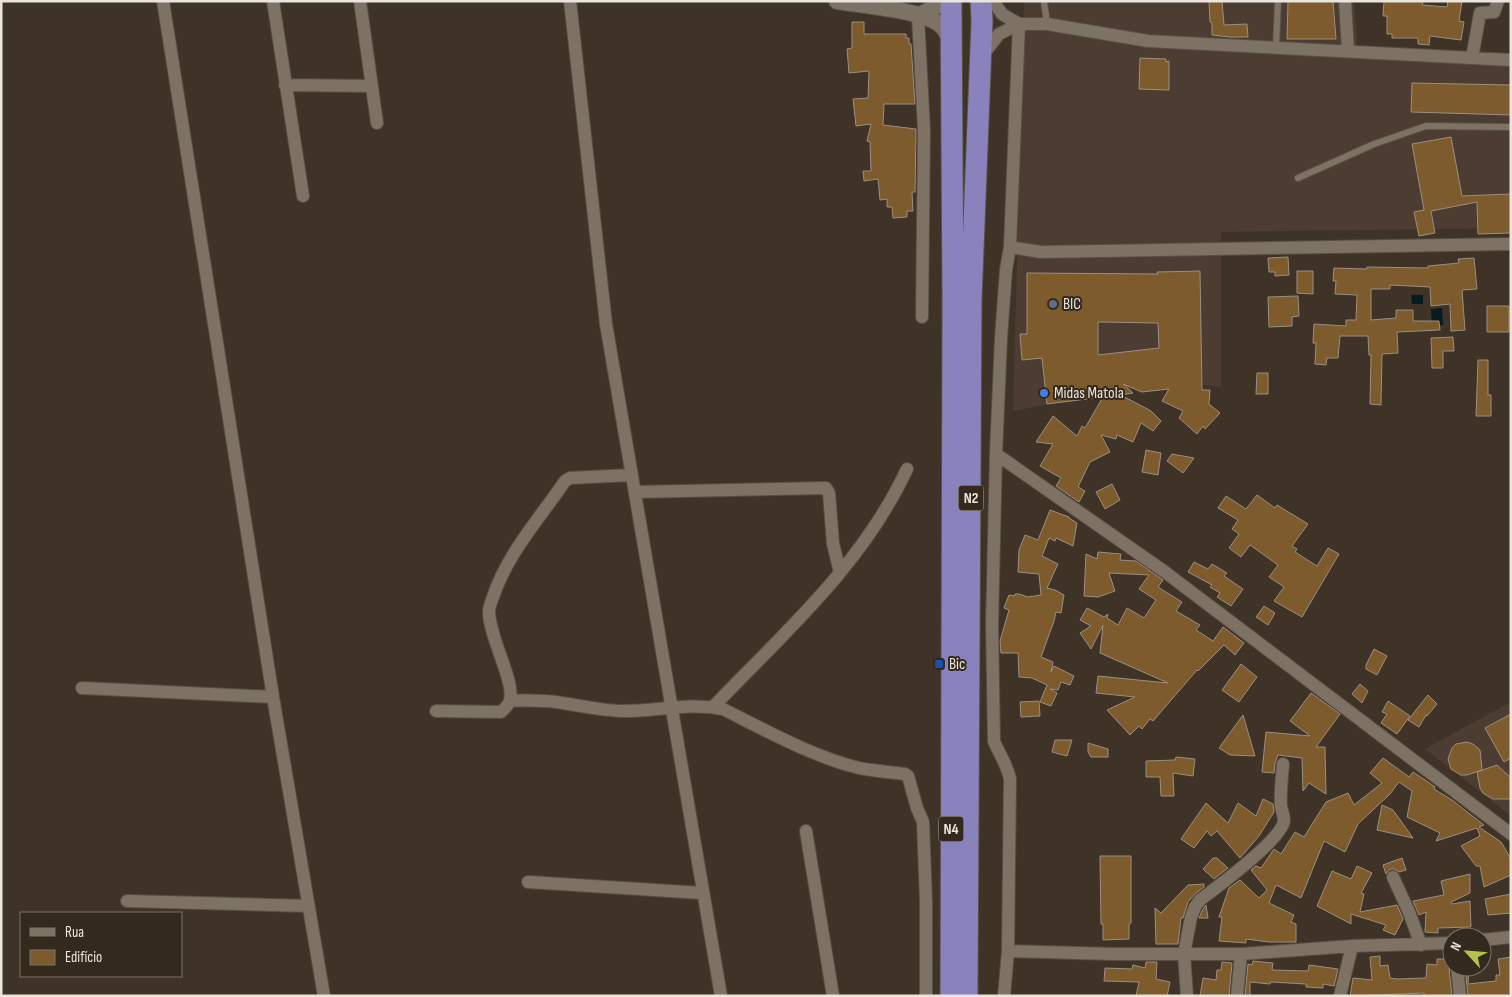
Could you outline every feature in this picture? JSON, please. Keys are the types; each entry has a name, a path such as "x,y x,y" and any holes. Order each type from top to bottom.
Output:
{"highway":[{"name":"N2","path":"951,1 952,663"},
{"name":"N2","path":"967,996 971,300 981,58 981,1"},
{"name":"N4","path":"951,996 952,663"}],"street":[{"path":"164,1 273,697 324,996"},
{"path":"273,1 303,196"},
{"path":"360,1 377,123"},
{"path":"570,1 606,324 721,996"},
{"path":"837,1 909,10 935,7 941,1"},
{"path":"993,1 1002,14 1019,24"},
{"path":"1346,1 1348,51"},
{"path":"1472,58 1480,12 1494,12 1498,1"},
{"path":"909,10 937,22 947,31 952,41"},
{"path":"909,10 924,130 922,317"},
{"path":"1004,996 1008,950 1010,779 1008,766 999,754 994,741 992,624 996,454 1006,270 1010,247 1019,24"},
{"path":"981,58 999,34 1019,24 1047,24 1148,41 1511,60"},
{"path":"285,85 371,86"},
{"path":"1010,247 1041,252 1511,244"},
{"path":"996,454 1165,572 1511,834"},
{"path":"713,707 810,608 840,572 872,530 896,492 907,469"},
{"path":"436,711 501,712 510,700 508,678 490,627 489,609 504,570 534,523 565,481 570,478 631,475"},
{"path":"635,492 826,488 829,493 833,544 840,572"},
{"path":"82,688 273,697"},
{"path":"510,700 555,702 594,709 621,711 645,711 672,707 713,707 723,709 795,745 826,757 860,768 908,776 916,808 923,822 926,901 926,996"},
{"path":"1187,996 1184,954 1194,907 1248,861 1282,827 1284,820 1281,805 1283,764"},
{"path":"806,831 833,996"},
{"path":"1393,877 1409,912 1420,944"},
{"path":"528,882 702,893"},
{"path":"127,901 309,906"},
{"path":"1492,939 1511,937"},
{"path":"1008,950 1113,954 1242,954 1352,946 1442,943"},
{"path":"1340,996 1352,946"},
{"path":"1237,996 1242,954"},
{"path":"1458,977 1460,996"}],"lane":[{"path":"1044,1 1047,24"},
{"path":"1276,48 1278,1"},
{"path":"1298,178 1374,144 1426,126 1511,127"}],"shaded area":[{"path":"1024,1 1354,1 1358,56 1511,61 1511,228 1221,232 1221,387 1170,381 1013,411"},
{"path":"1511,702 1511,816 1425,749"}],"water":[{"path":"1411,295 1423,295 1423,304 1412,304"},
{"path":"1442,308 1443,325 1432,326 1431,309"}],"building":[{"path":"1209,1 1222,1 1224,25 1247,24 1248,37 1212,35"},
{"path":"1288,1 1333,1 1336,39 1287,39"},
{"path":"1384,1 1423,1 1422,5 1447,7 1448,1 1462,1 1459,21 1464,22 1461,40 1430,36 1429,45 1418,44 1418,38 1392,38 1392,34 1387,34 1387,16 1383,16"},
{"path":"852,22 864,22 864,34 906,34 906,38 909,38 909,44 911,44 915,104 884,104 883,125 916,129 915,192 912,192 913,211 907,211 907,217 893,218 892,207 887,207 887,199 880,200 878,179 864,181 863,171 871,171 870,142 867,141 871,124 856,126 853,99 868,98 869,71 849,73 847,49 852,48"},
{"path":"1140,58 1166,59 1166,62 1169,61 1169,90 1139,89"},
{"path":"1412,83 1511,85 1511,115 1411,112"},
{"path":"1451,137 1462,196 1511,194 1511,233 1478,234 1477,202 1431,211 1435,233 1419,236 1414,212 1424,210 1412,144"},
{"path":"1288,257 1289,275 1275,276 1275,272 1269,272 1268,258"},
{"path":"1474,258 1477,289 1462,290 1465,330 1451,331 1450,304 1431,306 1430,287 1390,285 1390,289 1371,289 1371,320 1396,318 1396,310 1413,310 1413,321 1439,321 1440,330 1397,332 1398,353 1382,354 1381,405 1370,404 1371,355 1369,355 1368,336 1340,336 1338,358 1327,358 1326,365 1315,364 1316,343 1313,343 1314,324 1346,326 1346,320 1356,320 1357,295 1335,294 1334,268 1428,268 1428,266 1459,263 1458,259"},
{"path":"1200,271 1202,390 1210,390 1209,404 1220,413 1205,429 1203,426 1197,434 1179,418 1183,411 1162,401 1169,389 1142,392 1123,384 1133,393 1121,395 1151,411 1161,421 1153,431 1141,423 1133,442 1117,435 1116,439 1101,435 1110,452 1090,462 1078,487 1085,491 1079,502 1056,486 1061,478 1040,466 1053,444 1036,442 1053,416 1077,436 1082,426 1085,428 1103,397 1047,404 1042,358 1022,360 1020,334 1027,334 1027,273 1158,274 1157,272","holes":["1098,322 1158,323 1159,348 1098,355"]},
{"path":"1297,271 1313,271 1313,294 1297,293"},
{"path":"1298,296 1299,316 1292,317 1292,326 1269,327 1268,297"},
{"path":"1487,306 1509,306 1509,332 1487,332"},
{"path":"1453,337 1454,351 1443,351 1443,368 1432,368 1431,338"},
{"path":"1478,360 1488,360 1488,395 1491,395 1491,416 1476,416"},
{"path":"1257,373 1268,373 1268,394 1256,394"},
{"path":"1146,450 1161,453 1158,475 1142,472"},
{"path":"1172,454 1194,458 1183,473 1167,461"},
{"path":"1112,484 1120,500 1105,509 1096,492"},
{"path":"1257,495 1275,508 1277,505 1308,524 1292,546 1297,549 1295,552 1317,566 1328,548 1339,554 1302,617 1274,601 1284,587 1269,577 1278,565 1250,545 1241,557 1229,548 1239,534 1232,529 1238,520 1218,508 1226,496 1246,509"},
{"path":"1050,510 1069,517 1077,523 1073,546 1056,538 1055,541 1049,538 1042,556 1058,564 1047,588 1064,595 1061,613 1056,612 1041,657 1053,662 1051,672 1054,666 1074,676 1070,685 1061,682 1058,690 1050,689 1057,693 1051,706 1040,702 1047,685 1032,678 1019,677 1018,653 1001,653 1000,641 1009,610 1004,608 1009,595 1019,594 1028,597 1041,595 1039,574 1018,572 1019,550 1025,535 1038,540"},
{"path":"1098,552 1121,554 1120,560 1136,561 1163,580 1158,587 1182,602 1176,611 1200,625 1196,630 1213,641 1223,627 1244,643 1235,655 1224,645 1197,670 1153,721 1150,719 1142,729 1139,726 1130,735 1107,710 1135,697 1096,693 1098,676 1168,683 1100,653 1103,625 1091,649 1080,633 1091,626 1080,620 1087,608 1104,617 1108,614 1107,618 1118,625 1127,608 1144,618 1156,600 1139,589 1149,575 1109,573 1115,591 1098,597 1084,596 1086,554 1097,559"},
{"path":"1194,562 1208,569 1212,564 1227,573 1224,576 1243,589 1231,606 1217,597 1220,593 1210,587 1212,585 1188,572"},
{"path":"1264,606 1275,613 1268,625 1256,617"},
{"path":"1374,649 1387,656 1377,675 1366,669"},
{"path":"1241,664 1257,677 1239,702 1222,690"},
{"path":"1360,684 1368,691 1362,703 1352,694"},
{"path":"1311,693 1340,714 1316,747 1325,747 1326,794 1309,783 1303,791 1302,758 1278,755 1274,773 1262,772 1266,732 1310,736 1290,721"},
{"path":"1428,695 1437,704 1426,715 1419,727 1408,720"},
{"path":"1039,701 1040,716 1021,717 1020,702"},
{"path":"1388,701 1410,716 1397,734 1381,723 1387,714 1382,712"},
{"path":"1511,714 1511,758 1504,762 1485,728"},
{"path":"1243,715 1255,756 1230,755 1219,748"},
{"path":"1055,740 1072,740 1067,756 1052,752"},
{"path":"1467,742 1480,750 1482,770 1461,775 1451,769 1448,759 1452,748 1456,744"},
{"path":"1088,743 1108,749 1108,757 1091,757 1088,752"},
{"path":"1176,757 1195,759 1193,776 1173,773 1174,796 1161,796 1160,777 1146,777 1146,761 1175,760"},
{"path":"1383,758 1409,777 1413,772 1484,825 1479,827 1501,842 1511,859 1511,875 1484,887 1480,866 1476,866 1461,846 1480,836 1477,828 1436,841 1440,833 1407,817 1412,791 1399,782 1390,794 1358,824 1345,852 1324,841 1301,898 1276,885 1269,903 1294,915 1291,922 1296,924 1296,942 1269,942 1246,939 1246,943 1219,941 1222,917 1219,917 1229,888 1240,880 1259,898 1267,890 1251,870 1256,866 1261,868 1274,849 1281,854 1295,832 1304,837 1326,802 1348,793 1354,805 1382,783 1370,773"},
{"path":"1497,765 1511,778 1511,799 1493,799 1483,793 1480,788 1477,772"},
{"path":"1263,799 1273,804 1274,812 1259,836 1240,858 1217,831 1211,836 1207,831 1194,848 1181,839 1206,803 1228,823 1238,803 1256,816"},
{"path":"1382,805 1393,810 1413,838 1377,830"},
{"path":"1100,856 1131,856 1131,923 1129,924 1129,939 1103,940"},
{"path":"1213,858 1217,858 1228,868 1214,879 1203,869"},
{"path":"1402,858 1406,870 1399,872 1390,869 1386,874 1383,865"},
{"path":"1357,866 1372,873 1361,893 1364,894 1360,912 1397,905 1403,919 1395,935 1383,930 1386,925 1351,914 1351,924 1317,906 1332,871 1351,879"},
{"path":"1470,874 1470,893 1451,902 1452,904 1470,901 1471,927 1442,927 1438,928 1438,933 1425,932 1426,912 1419,915 1413,901 1444,895 1441,881"},
{"path":"1204,884 1204,887 1188,902 1183,918 1181,918 1178,944 1156,944 1155,908 1161,913 1188,885"},
{"path":"1511,894 1511,913 1488,915 1485,899"},
{"path":"1206,905 1208,918 1199,918 1202,911"},
{"path":"1380,956 1380,966 1388,965 1390,978 1397,979 1426,978 1427,964 1437,965 1437,959 1442,959 1442,977 1450,977 1452,996 1424,996 1424,993 1350,996 1353,978 1372,980 1370,957"},
{"path":"1511,957 1511,996 1468,996 1466,977 1468,977 1468,984 1496,981 1496,975 1500,975 1498,959"},
{"path":"1253,961 1273,963 1272,970 1308,971 1309,965 1338,969 1334,986 1323,984 1323,988 1306,987 1306,984 1250,982 1250,996 1245,996 1248,964 1252,965"},
{"path":"1146,962 1157,962 1156,979 1170,982 1167,996 1136,996 1139,982 1104,981 1105,968 1132,969 1133,965 1145,968"},
{"path":"1222,962 1232,963 1229,996 1200,996 1203,978 1216,980 1217,970 1221,970"}],"place":[{"name":"BIC","path":"1053,304"},
{"name":"Midas Matola","path":"1044,393"},
{"name":"Bic","path":"939,664"}]}
